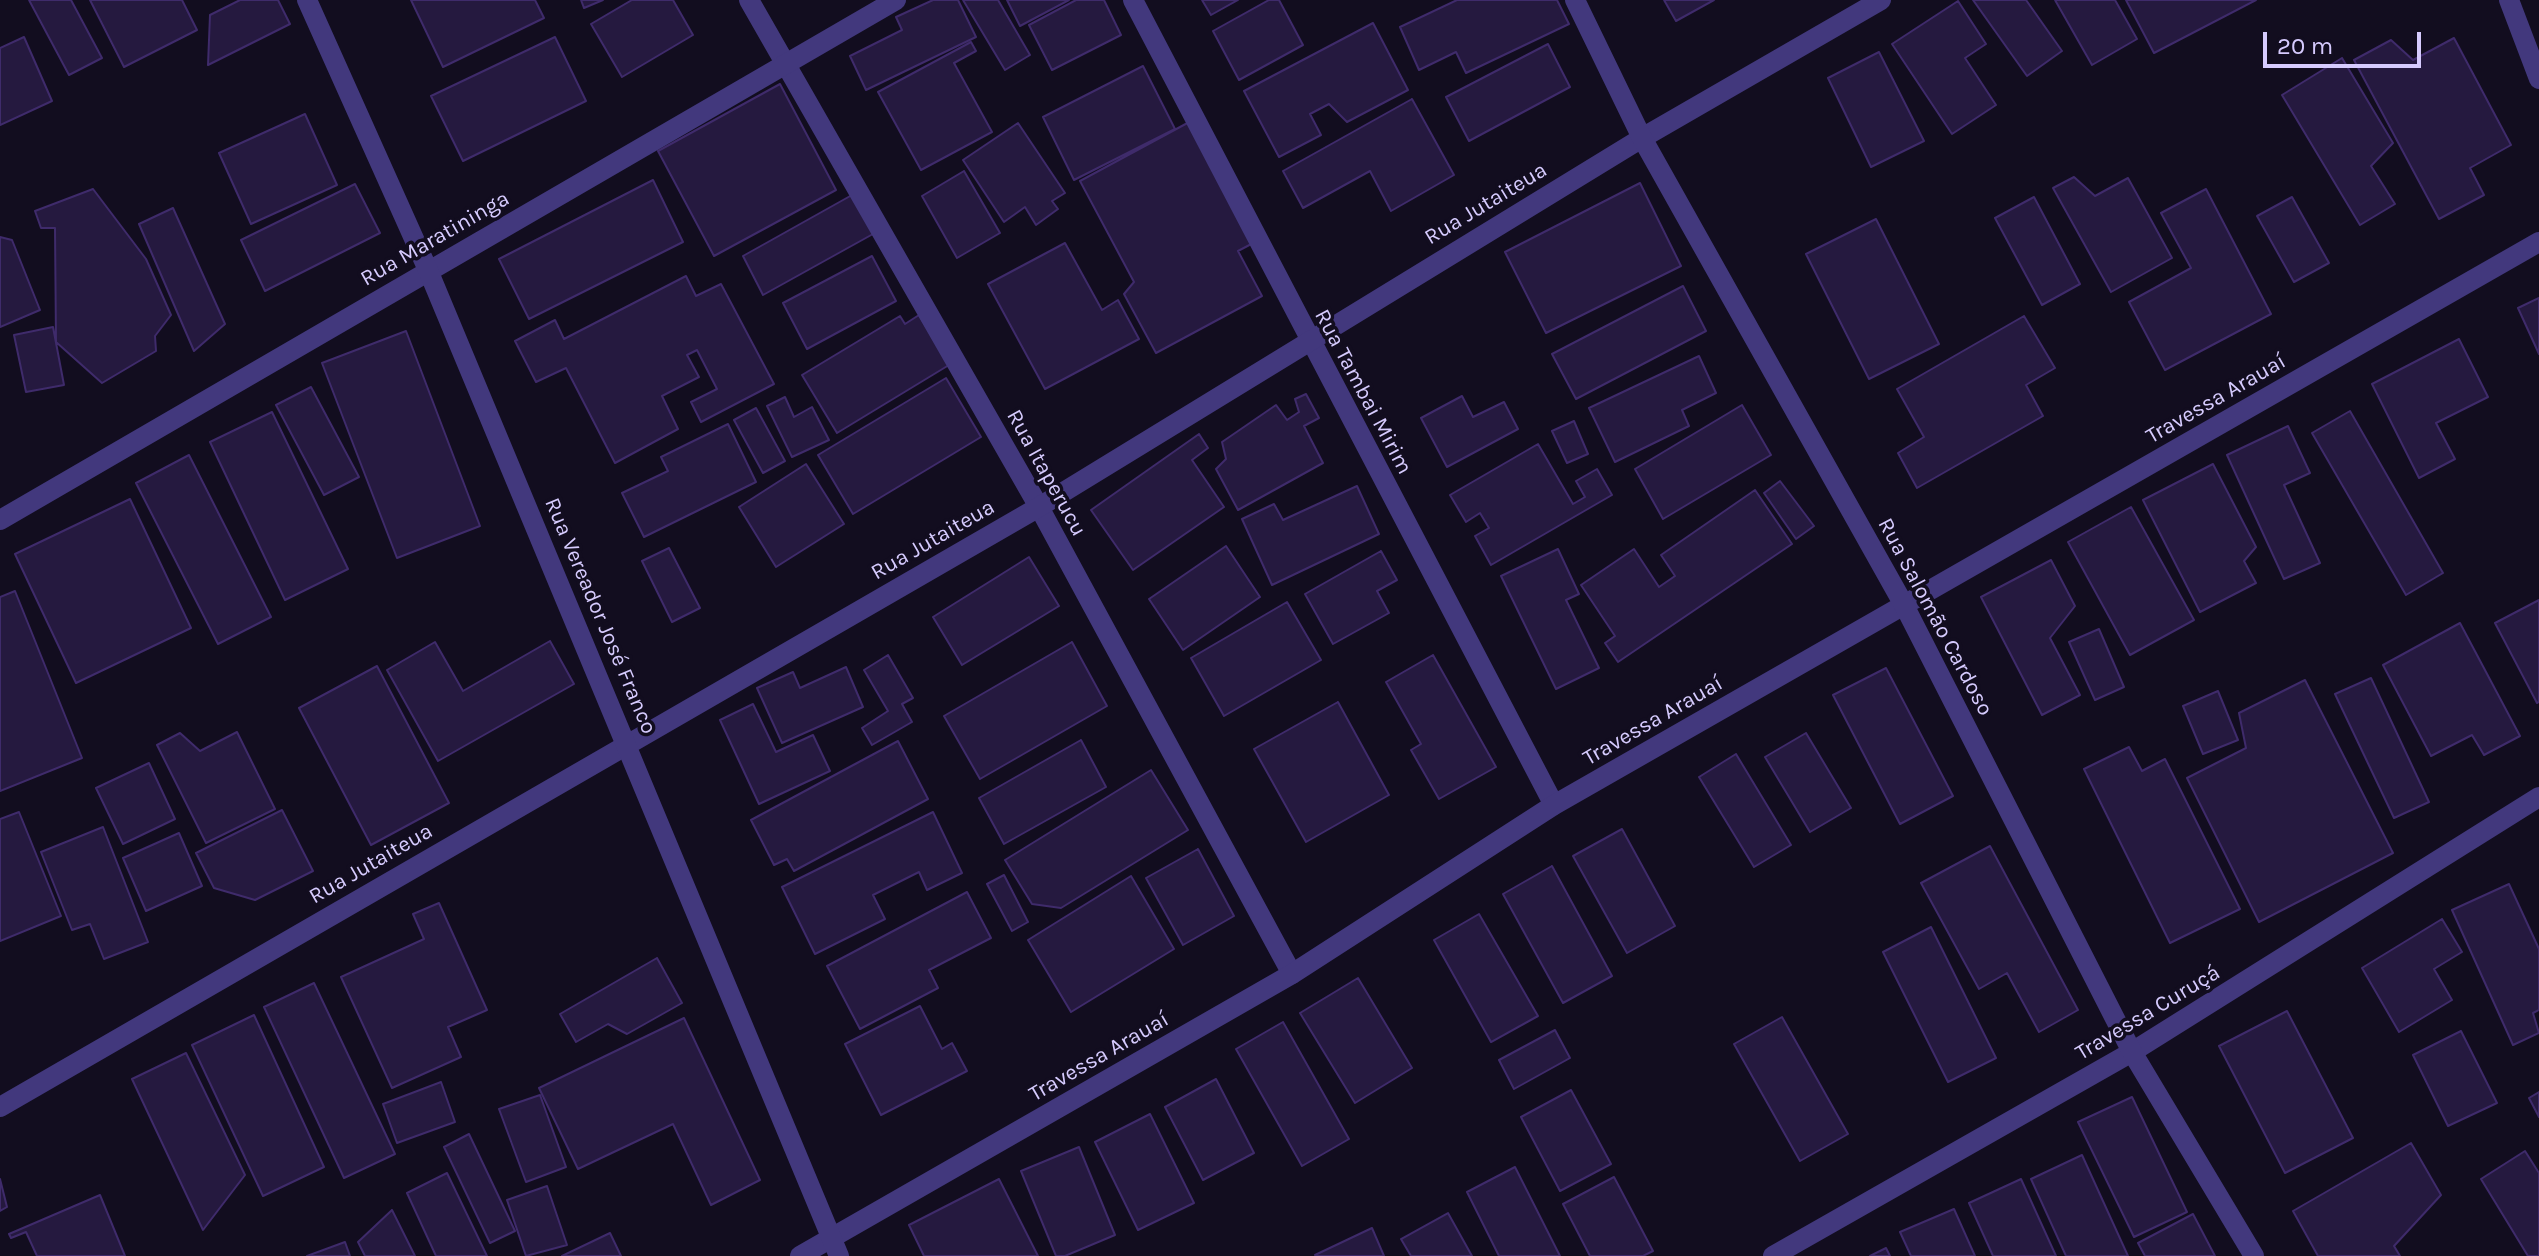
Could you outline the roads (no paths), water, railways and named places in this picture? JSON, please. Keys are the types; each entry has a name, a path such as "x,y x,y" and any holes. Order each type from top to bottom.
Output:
{"street":[{"name":"Rua Vereador José Franco","path":"307,0 428,270 835,1247"},
{"name":"Rua Itaperucu","path":"749,0 1039,507 1292,974"},
{"name":"Rua Maratininga","path":"0,520 896,0"},
{"name":"Rua Tambai Mirim","path":"1133,0 1554,805"},
{"name":"Rua Salomão Cardoso","path":"1575,0 1642,138 1904,605 2132,1052 2254,1256"},
{"name":"Rua Jutaiteua","path":"0,1107 1039,507 1308,339 1642,138 1881,0"},
{"path":"2509,0 2539,79"},
{"name":"Travessa Arauaí","path":"800,1256 835,1247 1292,974 1554,805 2539,242"},
{"name":"Travessa Curuçá","path":"1773,1256 2132,1052 2539,797"}]}
